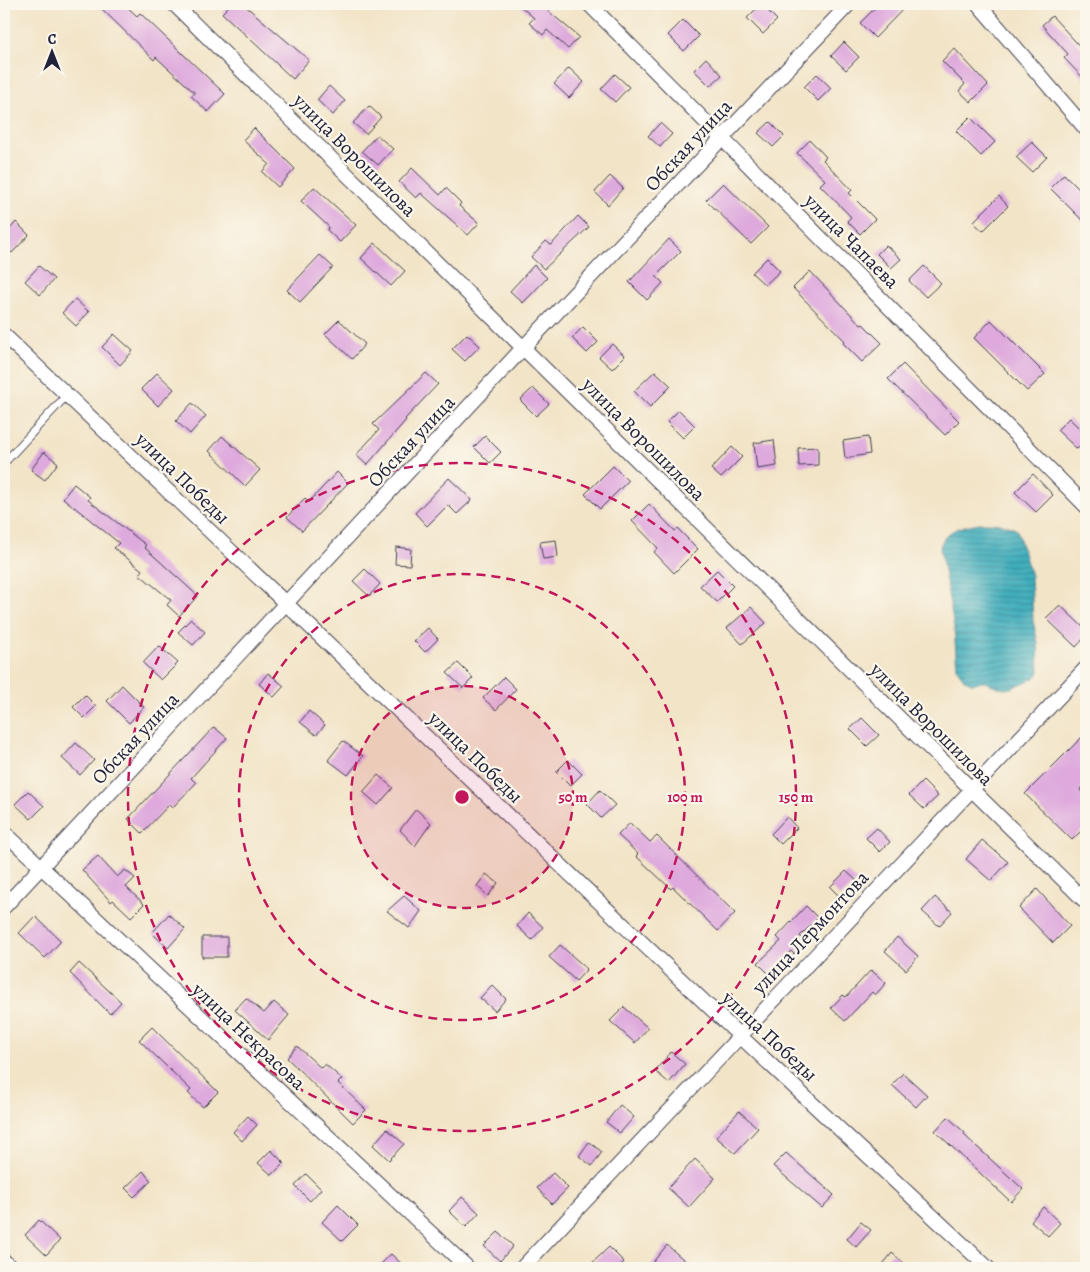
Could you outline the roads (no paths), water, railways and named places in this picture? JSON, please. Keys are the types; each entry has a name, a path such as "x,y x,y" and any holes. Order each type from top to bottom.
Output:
{"street":[{"name":"улица Ворошилова","path":"174,4 970,790 1086,902"},
{"name":"улица Чапаева","path":"588,4 1086,506"},
{"name":"Обская улица","path":"4,907 523,348 849,4"},
{"path":"978,4 1086,129"},
{"name":"улица Победы","path":"4,335 740,1036 988,1268"},
{"name":"улица Лермонтова","path":"522,1268 1086,668"},
{"name":"улица Некрасова","path":"4,832 468,1268"},
{"path":"4,1261 11,1268"}],"lane":[{"path":"4,463 67,395"}],"water":[{"path":"980,523 995,523 1017,530 1031,576 1033,621 1038,643 1039,672 1035,678 1011,688 1004,689 985,682 971,683 965,680 957,669 954,627 940,548 946,536 950,533 961,527"}]}
